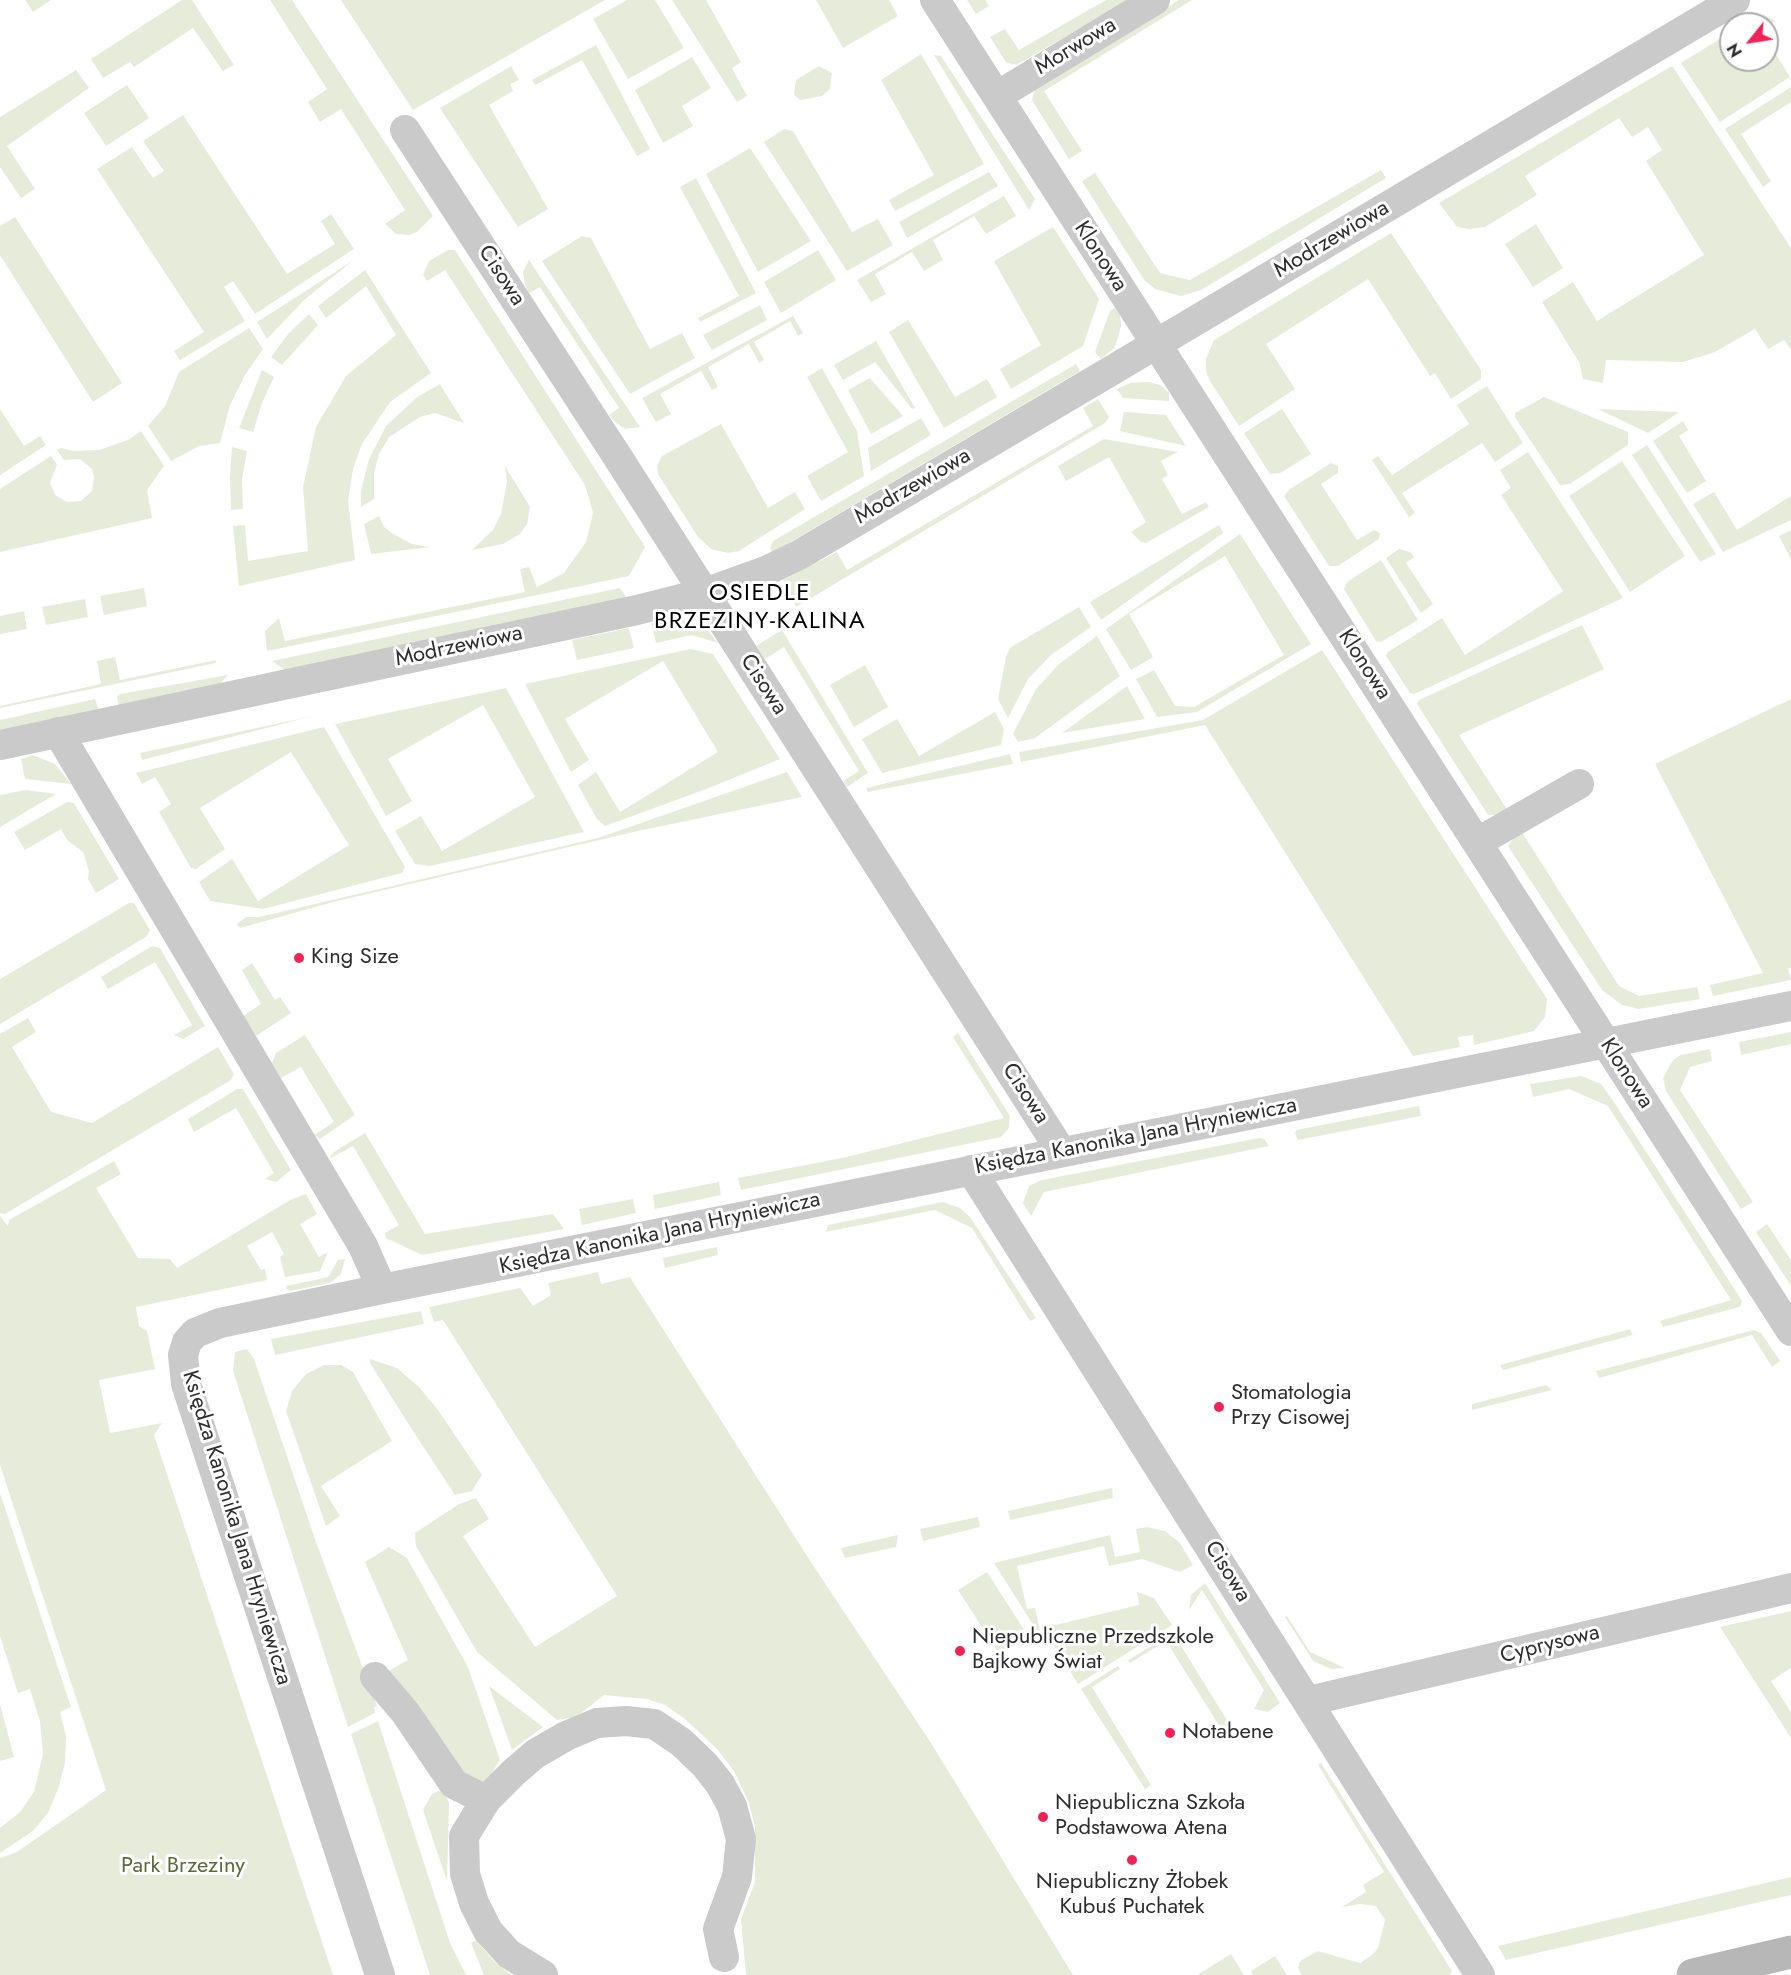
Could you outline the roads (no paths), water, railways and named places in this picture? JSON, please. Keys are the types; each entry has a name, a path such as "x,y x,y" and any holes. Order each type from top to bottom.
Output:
{"street":[{"name":"Klonowa","path":"935,0 1791,1331"},
{"name":"Morwowa","path":"997,96 1155,0"},
{"name":"Modrzewiowa","path":"0,745 637,610 704,593 768,570 799,555 1735,0"},
{"name":"Cisowa","path":"405,130 1061,1150"},
{"path":"58,732 363,1246 382,1289"},
{"path":"1478,842 1579,784"},
{"name":"Księdza Kanonika Jana Hryniewicza","path":"380,1975 193,1406 183,1370 183,1354 187,1342 195,1333 205,1327 382,1289 523,1263 1061,1150 1791,1006"},
{"name":"Cisowa","path":"971,1170 1480,1975"},
{"name":"Cyprysowa","path":"1308,1701 1791,1588"},
{"path":"375,1677 405,1712 454,1784 486,1800"},
{"path":"543,1975 509,1954 488,1931 474,1903 465,1874 464,1836 486,1800 535,1754 566,1736 597,1723 626,1721 654,1724 681,1742 720,1784 732,1806 741,1839 737,1877 718,1929 724,1957"},
{"path":"1693,1975 1791,1952"}],"place":[{"name":"King Size","path":"299,958"},
{"name":"Stomatologia Przy Cisowej","path":"1219,1407"},
{"name":"Niepubliczne Przedszkole Bajkowy Świat","path":"960,1651"},
{"name":"Notabene","path":"1170,1733"},
{"name":"Niepubliczna Szkoła Podstawowa Atena","path":"1043,1817"},
{"name":"Niepubliczny Żłobek Kubuś Puchatek","path":"1132,1860"}],"district":[{"name":"OSIEDLE BRZEZINY-KALINA","path":"760,608"}],"park label":[{"name":"Park Brzeziny","path":"183,1867"}]}
